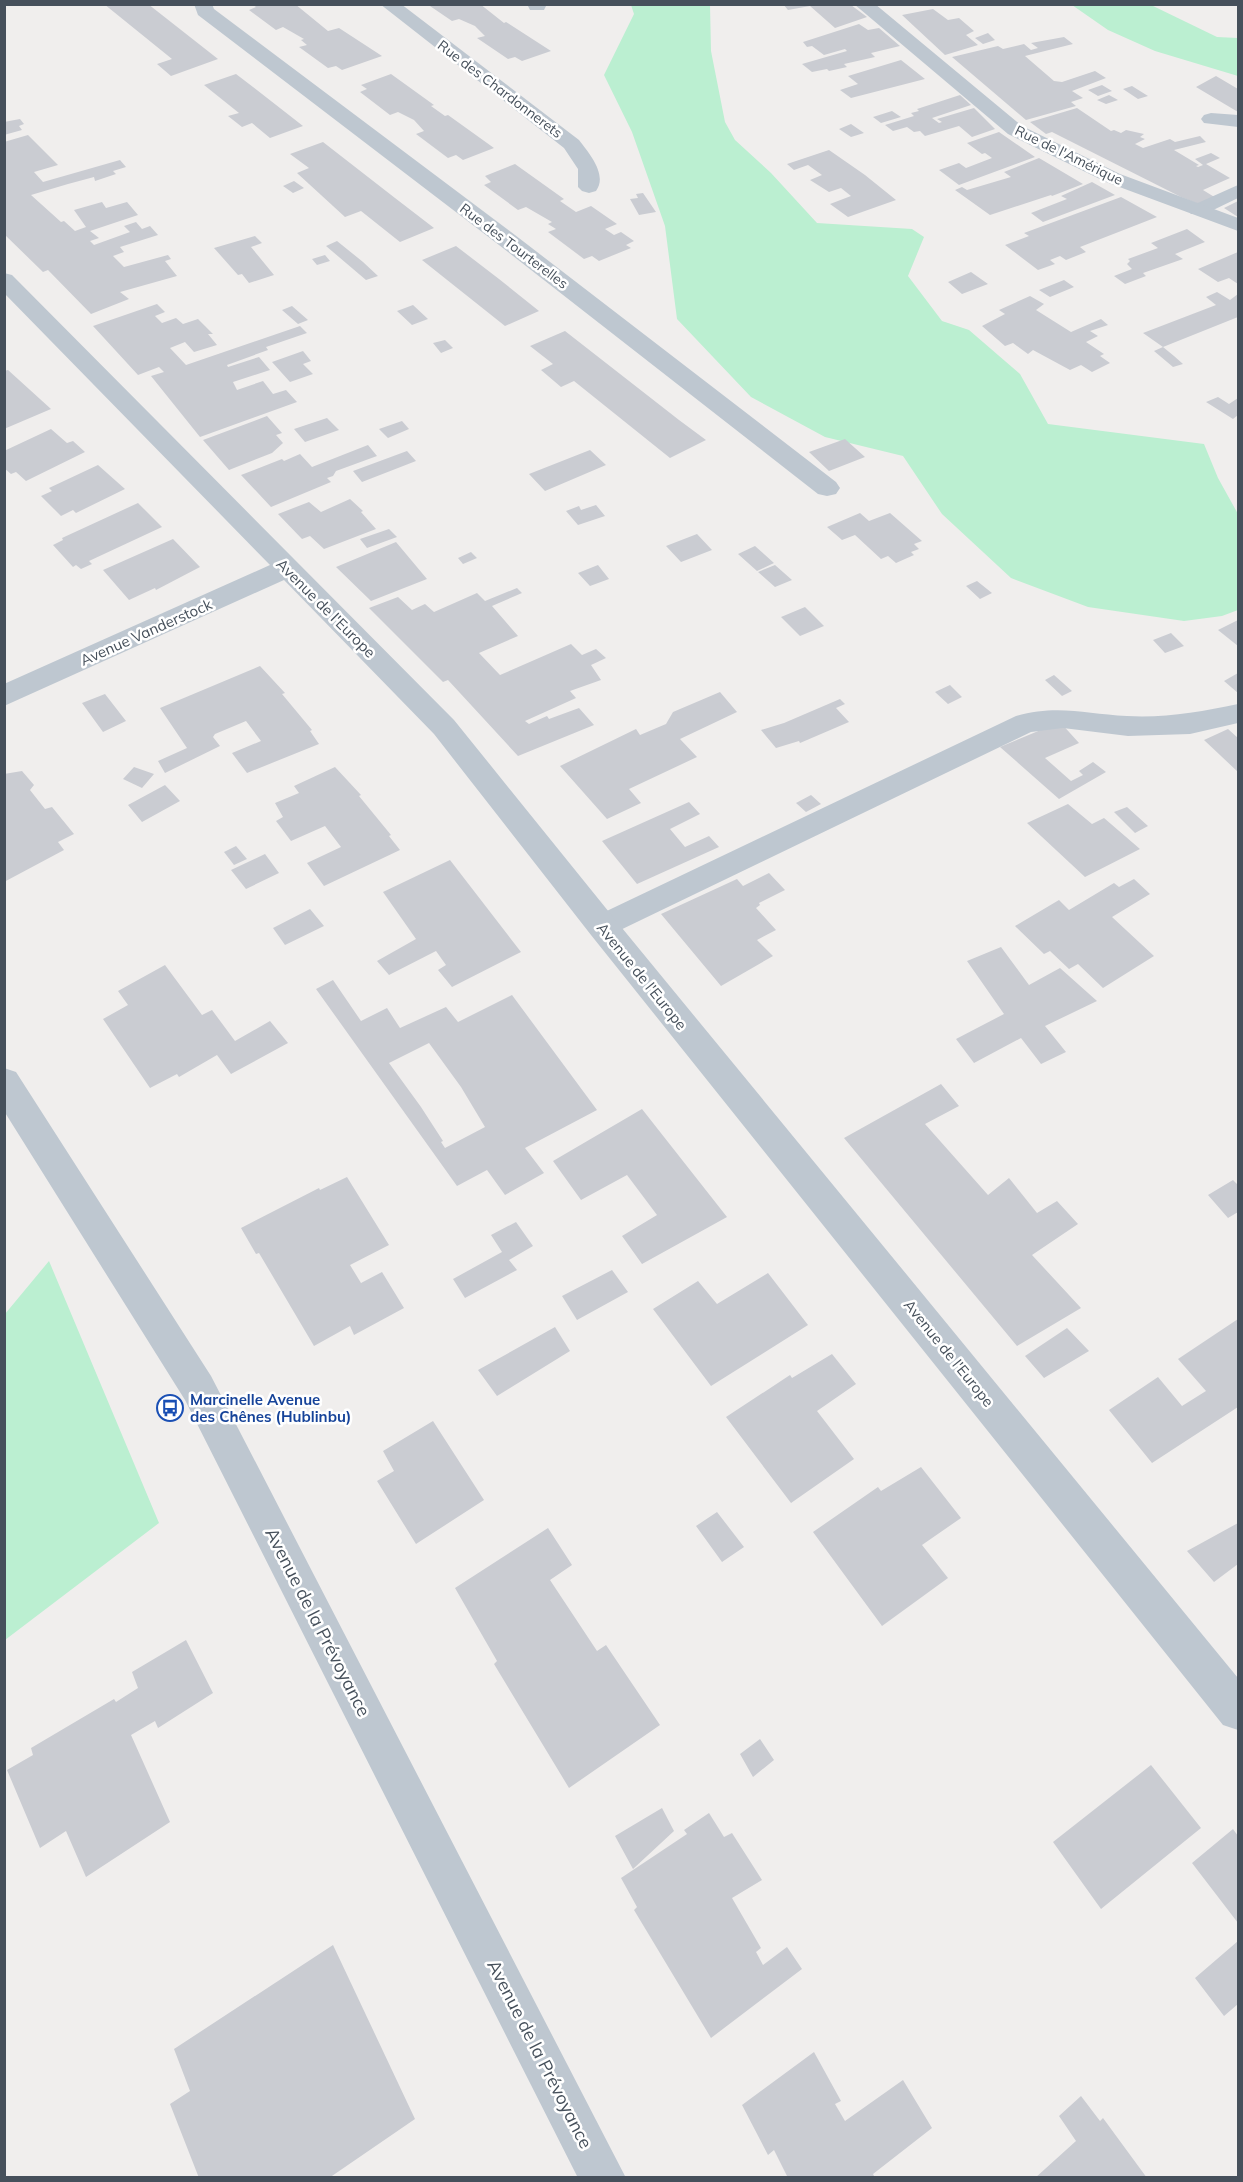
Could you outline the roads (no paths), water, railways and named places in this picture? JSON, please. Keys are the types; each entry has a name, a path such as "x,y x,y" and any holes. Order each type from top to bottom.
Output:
{"street":[{"name":"Rue des Tourterelles","path":"203,4 205,11 507,240 827,488"},
{"name":"Rue des Chardonnerets","path":"389,4 572,144 588,169 589,187"},
{"name":"Rue de l'Amérique","path":"863,4 1015,130 1113,178 1239,225"},
{"name":"Avenue de l'Europe","path":"4,280 444,727 602,926 1239,1710"},
{"name":"Avenue Vanderstock","path":"4,696 287,568"},
{"name":"Avenue de la Prévoyance","path":"4,1082 198,1388 603,2178"}],"lane":[{"path":"1211,118 1239,121"},
{"path":"1198,210 1239,191"},
{"path":"602,926 1026,723 1064,718 1128,726 1190,724 1239,714"}],"place":[{"name":"Marcinelle Avenue des Chênes (Hublinbu)","path":"170,1408"}]}
